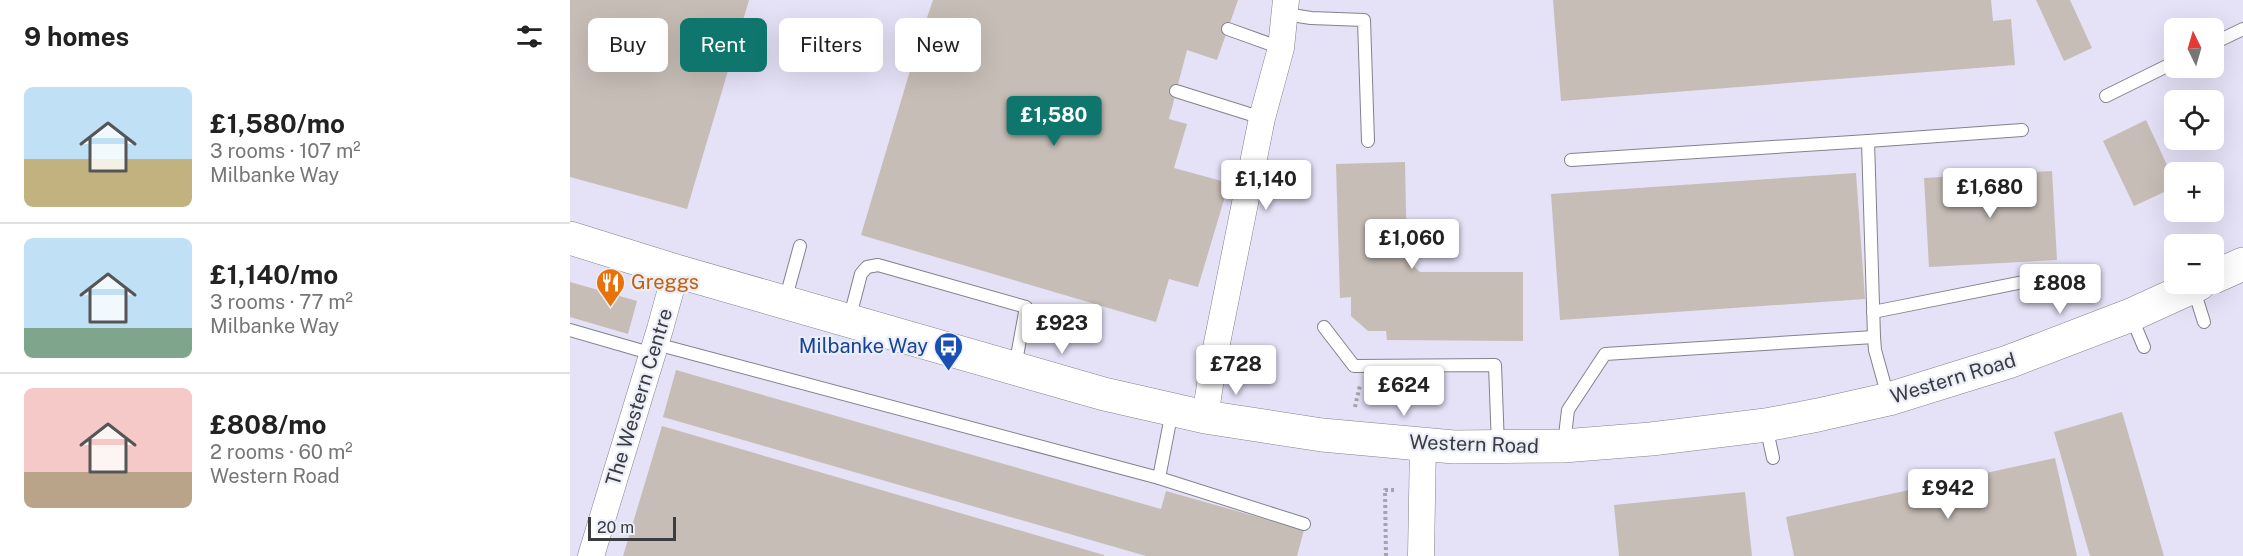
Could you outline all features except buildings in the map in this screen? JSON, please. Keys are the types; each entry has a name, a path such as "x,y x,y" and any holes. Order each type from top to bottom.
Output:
{"street":[{"path":"1205,417 1215,353 1262,118 1281,48 1285,7"},
{"name":"Western Road","path":"570,238 676,271 1104,394 1205,417 1322,435 1454,447 1563,446 1651,439 1766,425 1889,399 1997,366 2131,315 2176,294"},
{"name":"Western Road","path":"2224,272 2243,264"},
{"name":"The Western Centre","path":"591,556 676,271"},
{"path":"1421,556 1423,444"}],"lane":[{"path":"1285,7 1311,18 1364,20 1368,141"},
{"path":"1228,29 1281,48"},
{"path":"2224,38 2243,29"},
{"path":"2106,96 2164,67"},
{"path":"1176,91 1262,118"},
{"path":"1571,160 2022,130"},
{"path":"1868,141 1875,350 1889,399"},
{"path":"785,302 800,246"},
{"path":"849,321 861,274 867,267 878,265 1026,307 1015,369"},
{"path":"1873,312 2063,274"},
{"path":"2203,294 2204,322"},
{"path":"2131,315 2144,347"},
{"path":"1324,327 1354,366 1495,364 1498,447"},
{"path":"570,330 654,349 1159,478 1304,524"},
{"path":"1563,446 1568,410 1605,354 1874,337"},
{"path":"1159,478 1172,410"},
{"path":"1766,425 1773,458"}],"path":[{"path":"1386,556 1385,490 1394,490"}],"shaded area":[{"path":"570,0 2243,0 2243,556 570,556"}],"place":[{"name":"Greggs","path":"610,308"},
{"name":"Milbanke Way","path":"949,372"}]}
